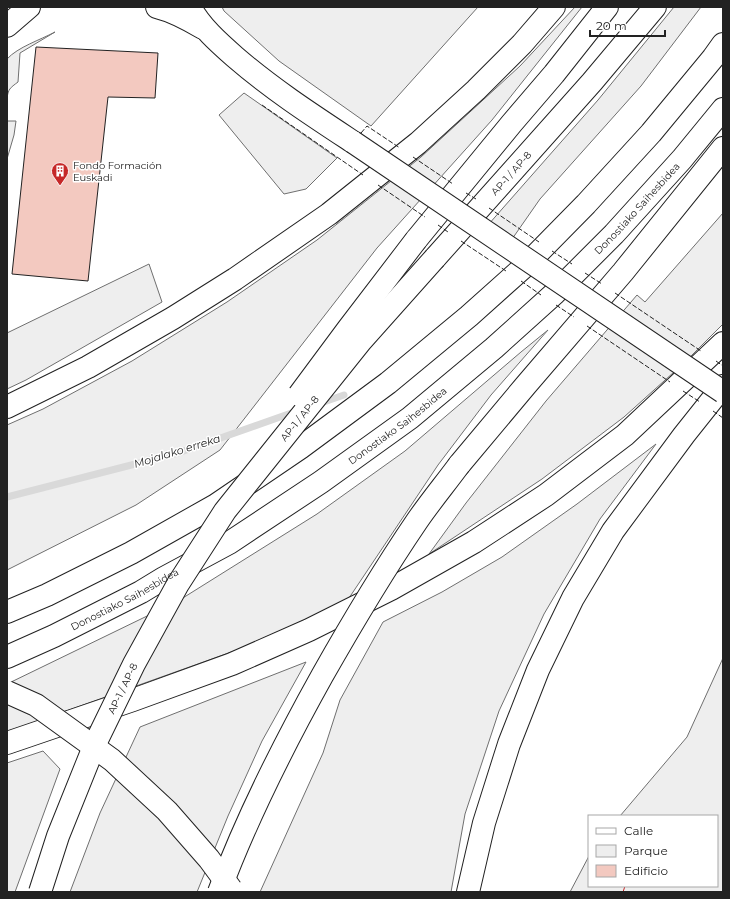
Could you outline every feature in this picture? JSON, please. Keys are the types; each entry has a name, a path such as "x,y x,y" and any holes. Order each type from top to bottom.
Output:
{"main road":[{"path":"7,26 29,7"},
{"path":"157,7 185,17 204,28 248,68 279,92 723,392"},
{"path":"190,7 204,28"},
{"path":"7,408 88,367 173,318 235,279 329,214 418,142 476,90 522,44 554,7"},
{"path":"225,511 284,417 348,329 416,240 554,74 607,7"},
{"name":"AP-1 / AP-8","path":"40,892 58,836 95,744 134,664 178,584 225,511 361,341 592,82 655,7"},
{"path":"7,612 46,595 131,553 216,505 300,448 388,383 469,316 526,265 586,204 652,133 723,44"},
{"name":"Donostiako Saihesbidea","path":"7,657 54,636 142,592 164,578 228,543 321,482 410,418 494,348 555,293 614,234 682,159 723,109"},
{"path":"220,892 229,866 262,791 299,718 377,582 418,520 459,465 526,384 623,272 723,148"},
{"path":"7,743 126,703 232,664 309,630 391,590 474,542 552,490 625,435 723,343"},
{"path":"468,892 484,824 509,744 538,670 573,598 613,531 684,435 723,386"},
{"path":"7,692 36,705 112,760 167,811 209,859 233,892"}],"green space":[{"path":"222,7 478,7 371,126 279,61 224,11"},
{"path":"575,7 582,7 492,120 377,248 220,450 136,505 7,570 7,425 43,409 132,361 227,302 317,240 421,157 520,66"},
{"path":"674,7 701,7 641,86 540,199 510,242 488,225 598,100"},
{"path":"55,32 20,53 18,82 10,89 7,99 7,59 23,47"},
{"path":"244,93 337,158 306,189 284,194 219,115"},
{"path":"723,213 723,324 684,363 624,417 542,479 429,554 466,503 546,401 637,295 645,302"},
{"path":"149,264 162,302 26,380 7,389 7,333"},
{"path":"548,330 491,395 438,465 347,601 237,650 7,732 7,684 178,601 317,514 405,451"},
{"path":"656,444 600,519 544,614 499,711 465,814 451,892 260,892 323,753 340,700 383,622 442,592 502,557 577,504"},
{"path":"723,658 723,892 570,892 588,858 588,887 718,887 718,815 621,815 687,737"},
{"path":"306,662 262,741 228,816 197,892 70,892 100,813 140,727"},
{"path":"43,751 60,769 15,892 7,892 7,763"}],"shaded area":[{"path":"7,121 16,121 14,135 7,159"}],"building":[{"name":"Fondo Formación Euskadi","path":"36,47 158,53 155,98 108,97 88,281 12,274"}],"waterway":[{"name":"Mojalako erreka","path":"318,404 344,395"},
{"name":"Mojalako erreka","path":"7,497 178,453 297,411"}],"fence":[{"path":"262,105 363,175"},
{"path":"361,133 367,126 400,148"},
{"path":"413,157 453,184"},
{"path":"378,185 425,217"},
{"path":"466,193 476,199"},
{"path":"489,208 539,242"},
{"path":"438,225 448,232"},
{"path":"461,241 506,271"},
{"path":"552,251 572,264"},
{"path":"585,273 602,284"},
{"path":"521,281 541,295"},
{"path":"615,293 701,351"},
{"path":"556,305 574,317"},
{"path":"587,326 670,382"},
{"path":"716,361 723,366"},
{"path":"683,391 700,402"},
{"path":"713,411 723,418"}],"power":[{"path":"623,892 625,887"}],"place":[{"name":"Fondo Formación Euskadi","path":"60,186"}]}
